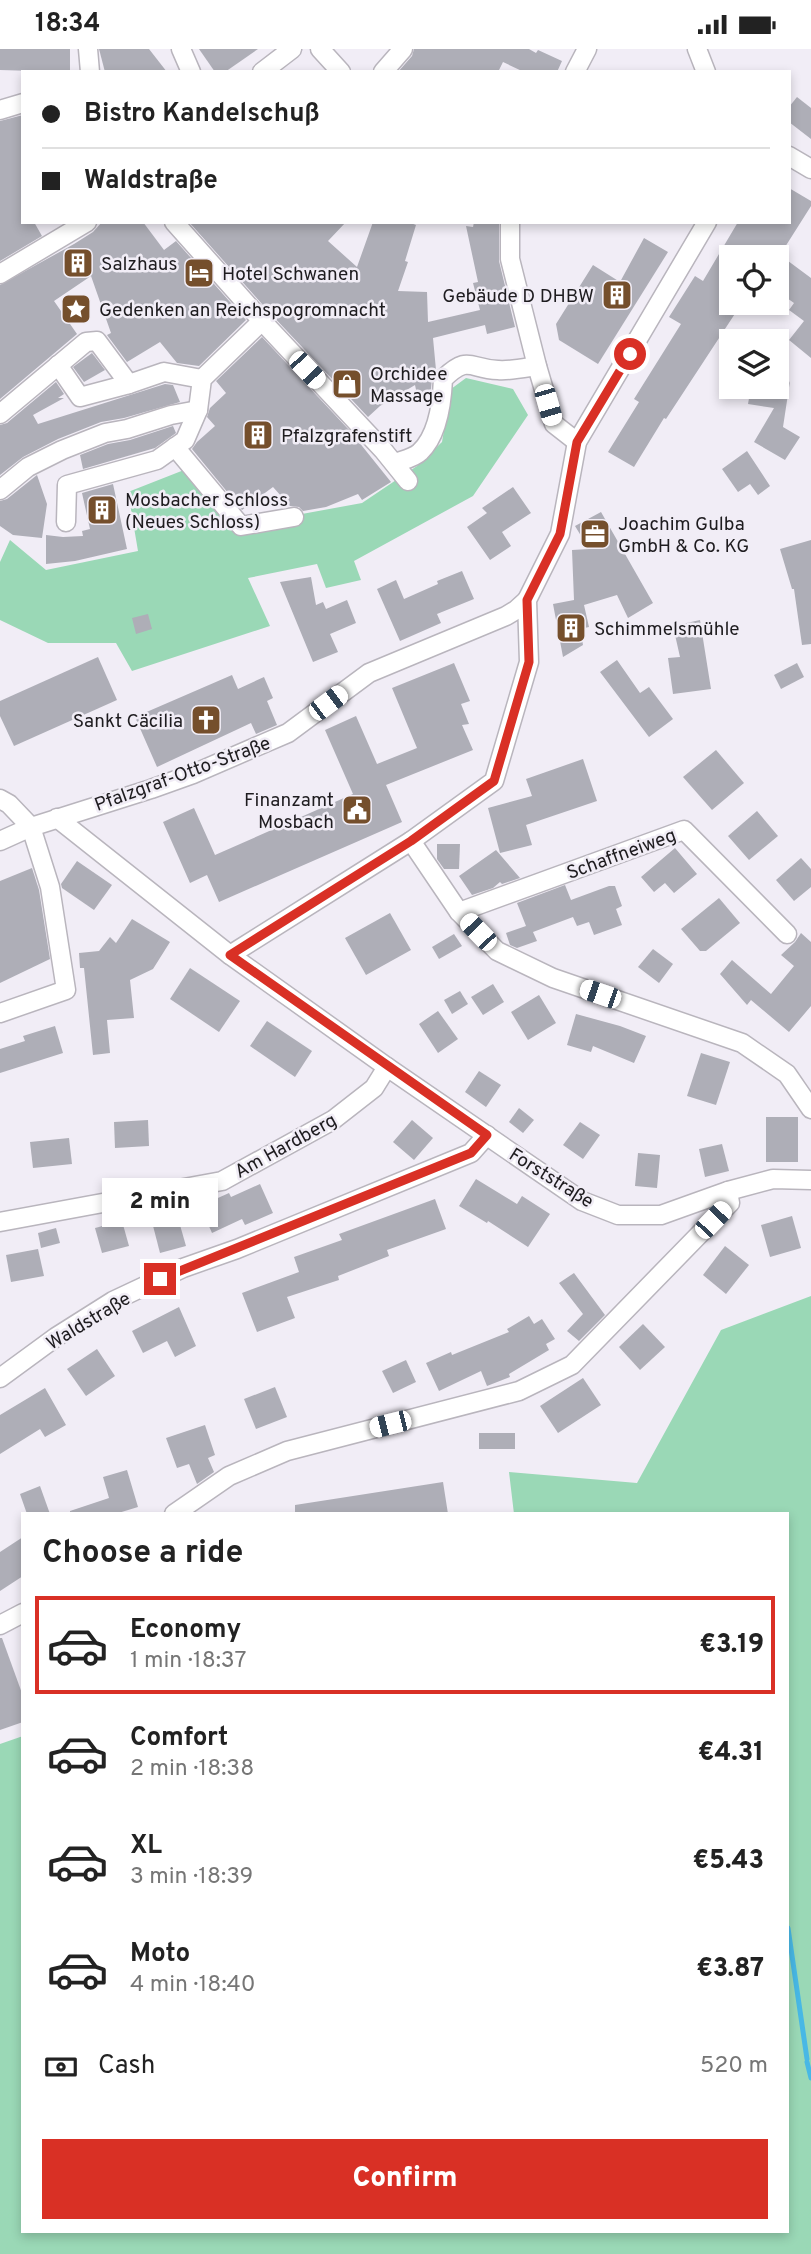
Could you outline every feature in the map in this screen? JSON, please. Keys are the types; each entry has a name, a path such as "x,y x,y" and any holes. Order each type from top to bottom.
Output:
{"street":[{"path":"88,49 90,70"},
{"path":"181,49 190,70"},
{"path":"265,70 292,49"},
{"path":"320,49 339,70"},
{"path":"385,70 403,49"},
{"path":"576,70 587,49"},
{"path":"697,49 705,70"},
{"path":"0,110 21,104"},
{"path":"791,157 811,169"},
{"path":"0,274 84,224"},
{"path":"176,224 395,463 408,481"},
{"path":"510,224 510,258 554,424 577,442"},
{"path":"230,955 411,841 494,781 529,662 527,600 560,534 577,442 706,224"},
{"path":"66,522 67,485 157,460 185,440 198,410 202,379 262,321"},
{"path":"0,414 86,342 97,341 129,384"},
{"path":"58,365 80,397 164,372 202,379"},
{"path":"395,463 418,454 430,440 442,400 443,379 457,366 476,365 497,370 537,366"},
{"path":"0,490 28,467 62,450 105,433 198,410"},
{"path":"175,447 241,526 294,517"},
{"name":"Pfalzgraf-Otto-Straße","path":"0,841 57,818 151,789 288,733 369,673 506,616 527,600"},
{"path":"0,799 9,804 31,827 50,887 66,991 0,1013"},
{"name":"Forststraße","path":"57,818 230,955 582,1201 618,1215 661,1215 728,1191 773,1179 811,1180"},
{"name":"Schaffneiweg","path":"459,912 684,830 787,934"},
{"path":"411,841 459,912 497,951 553,978 742,1043 787,1074 811,1109"},
{"name":"Am Hardberg","path":"0,1222 222,1181 333,1120 374,1089 387,1067"},
{"name":"Waldstraße","path":"0,1378 56,1337 113,1301 183,1268 237,1249 471,1153 487,1135"},
{"path":"177,1512 229,1476 287,1451 519,1391 572,1364 730,1203 728,1191"},
{"path":"0,1625 21,1614"}],"green space":[{"path":"466,378 513,389 528,415 473,496 354,561 361,580 326,588 317,564 248,578 270,626 132,671 116,643 48,643 0,620 0,562 10,540 46,570 138,551 128,492 184,470 231,527 362,503 417,466 442,442 451,389"},
{"path":"811,1296 811,2254 0,2254 0,1744 21,1737 21,2233 789,2233 789,1512 514,1512 509,1472 637,1483 721,1330"}],"building":[{"path":"0,49 70,49 70,70 0,70"},
{"path":"99,49 149,49 165,70 104,70"},
{"path":"199,49 258,49 228,70 214,70"},
{"path":"414,49 529,49 536,53 538,50 562,61 558,70 520,70 503,62 499,70 400,70 412,56"},
{"path":"797,97 811,108 811,139 791,124 791,104"},
{"path":"21,116 21,224 35,224 42,236 0,261 0,121"},
{"path":"791,189 811,201 811,206 786,245 724,245 737,224 791,224"},
{"path":"100,224 144,224 164,250 176,241 246,320 199,366 177,363 160,342 127,362 107,335 111,333 91,276 54,301 77,334 0,399 0,285 93,232"},
{"path":"191,224 344,224 328,241 357,267 372,224 416,225 398,291 427,292 428,322 480,310 473,283 478,282 466,226 499,224 499,261 515,327 487,334 485,325 433,338 436,370 432,378 430,398 418,399 415,385 380,406 368,417"},
{"name":"Gebäude D DHBW","path":"644,238 668,252 598,364 559,340 556,324 593,265 620,282"},
{"path":"719,254 719,315 734,315 725,329 719,329 719,338 634,467 608,452 639,402 634,399 681,324 669,317 695,276 703,281"},
{"path":"789,262 811,278 811,358 789,340 804,321 789,310 794,303 789,299"},
{"name":"Pfalzgrafenstift","path":"262,337 350,431 391,482 362,500 358,494 326,507 303,511 299,507 290,506 273,487 242,510 192,449 215,426 207,417 210,408 226,393 216,381"},
{"path":"92,353 105,370 84,382 73,367"},
{"path":"56,382 64,394 58,398 64,398 33,415 38,424 165,384 173,385 180,402 101,422 58,439 23,457 0,475 0,425 7,423"},
{"path":"749,399 787,399 783,427 800,437 785,460 754,442 774,408 748,404"},
{"path":"173,426 176,433 155,448 83,469 80,455 108,444"},
{"path":"747,451 770,486 758,495 750,484 738,492 722,469"},
{"path":"37,475 47,504 42,538 13,535 0,526 0,501 7,499"},
{"name":"Mosbacher Schloss (Neues Schloss)","path":"113,484 127,549 75,561 46,564 46,535 83,536 82,531 90,529 82,493"},
{"path":"513,487 531,513 502,532 511,546 490,560 467,527 487,513 482,508"},
{"path":"601,512 653,603 628,618 617,595 584,605 589,627 580,629 583,645 563,657 553,604 574,600 572,550 589,549 575,526"},
{"path":"811,540 811,644 802,645 794,589 780,549"},
{"path":"462,571 474,599 437,614 441,623 400,641 377,589 396,580 404,599"},
{"path":"311,577 316,605 323,602 326,609 347,600 356,623 330,634 338,652 313,662 280,582"},
{"path":"148,614 152,629 136,634 132,618"},
{"path":"700,620 711,689 673,694 668,658 680,657 673,626"},
{"path":"98,657 117,700 14,746 0,716 0,701"},
{"path":"617,660 640,693 649,687 673,719 649,737 600,672"},
{"name":"Finanzamt Mosbach","path":"454,663 470,701 461,704 469,724 462,725 473,750 386,785 402,822 219,902 207,875 190,883 163,822 194,808 215,855 353,794 325,730 356,716 377,764 417,748 392,688"},
{"path":"797,663 804,677 781,689 774,675"},
{"name":"Sankt Cäcilia","path":"232,675 238,689 264,677 273,698 267,701 277,725 256,734 251,723 157,767 135,717"},
{"path":"716,750 744,783 712,810 683,777"},
{"path":"583,759 597,801 526,825 532,845 500,853 488,808 532,796 526,779"},
{"path":"757,811 778,836 749,860 728,836"},
{"path":"437,844 460,844 459,869 444,869 437,859"},
{"path":"675,848 697,874 674,893 665,883 654,892 641,877"},
{"path":"496,850 520,878 502,884 500,882 493,888 472,895 459,876"},
{"path":"801,858 811,869 811,887 794,901 776,880"},
{"path":"77,861 112,885 94,910 62,888 61,884"},
{"path":"32,868 39,890 50,959 0,983 0,881"},
{"path":"565,885 571,900 615,886 622,906 616,909 622,925 594,935 589,922 577,926 573,917 533,932 537,941 517,948 510,945 506,933 526,926 517,903"},
{"path":"719,898 740,923 706,951 700,951 681,929"},
{"path":"390,913 411,950 366,975 345,938"},
{"path":"132,919 170,942 153,969 130,980 134,1018 107,1020 110,1053 93,1055 84,968 80,968 79,953 99,951 110,937 116,943"},
{"path":"801,933 811,942 811,1006 789,1032 751,1000 747,1005 720,974 732,960 771,994 794,966 781,955"},
{"path":"454,934 462,946 439,959 432,947"},
{"path":"653,949 673,964 659,983 638,967"},
{"path":"190,968 240,1001 219,1032 170,999"},
{"path":"493,984 504,1002 483,1015 471,997"},
{"path":"460,991 468,1004 452,1014 444,1000"},
{"path":"539,995 556,1023 528,1040 511,1012"},
{"path":"438,1011 458,1039 438,1053 419,1024"},
{"path":"576,1014 646,1036 634,1063 593,1046 591,1052 567,1045"},
{"path":"267,1021 312,1051 295,1077 250,1046"},
{"path":"55,1026 63,1053 0,1073 0,1049 25,1041 23,1036"},
{"path":"701,1053 730,1062 716,1105 687,1096"},
{"path":"479,1071 501,1085 486,1107 465,1092"},
{"path":"519,1108 534,1120 523,1133 509,1122"},
{"path":"766,1117 798,1117 798,1162 766,1162"},
{"path":"148,1120 149,1146 115,1148 114,1122"},
{"path":"412,1120 433,1138 414,1160 393,1142"},
{"path":"580,1122 600,1135 583,1159 563,1145"},
{"path":"69,1138 72,1164 33,1168 30,1142"},
{"path":"722,1144 729,1171 705,1177 699,1149"},
{"path":"638,1153 660,1155 657,1188 635,1186"},
{"path":"476,1179 517,1204 522,1196 550,1214 528,1247 459,1206"},
{"path":"260,1184 273,1213 245,1225 242,1219 212,1233 200,1206 229,1193 231,1197"},
{"path":"435,1199 446,1229 387,1250 389,1256 338,1276 339,1280 287,1297 295,1318 257,1332 242,1293 299,1272 294,1257 342,1240 339,1234"},
{"path":"176,1211 186,1246 160,1253 151,1218"},
{"path":"792,1216 801,1248 770,1257 761,1225"},
{"path":"122,1221 129,1246 102,1253 95,1228"},
{"path":"56,1228 60,1243 41,1248 38,1233"},
{"path":"725,1246 749,1265 726,1294 703,1275"},
{"path":"38,1249 44,1276 11,1282 6,1255"},
{"path":"574,1273 605,1315 579,1341 567,1331 583,1314 559,1283"},
{"path":"179,1307 196,1346 175,1357 167,1341 143,1353 132,1331"},
{"path":"529,1316 534,1324 542,1319 555,1339 546,1344 549,1350 509,1374 510,1377 487,1386 481,1371 439,1391 426,1363 509,1332 507,1329"},
{"path":"643,1324 665,1347 640,1370 619,1347"},
{"path":"97,1349 115,1376 86,1396 67,1369"},
{"path":"406,1360 416,1382 393,1393 382,1371"},
{"path":"583,1378 601,1405 558,1433 540,1406"},
{"path":"275,1387 287,1417 256,1429 244,1399"},
{"path":"45,1388 66,1425 45,1437 40,1429 0,1454 0,1415"},
{"path":"205,1425 215,1455 208,1458 214,1472 197,1484 189,1464 177,1468 166,1438"},
{"path":"479,1433 515,1433 515,1449 479,1449"},
{"path":"127,1470 138,1507 122,1512 70,1512 109,1498 103,1477"},
{"path":"443,1482 448,1512 295,1512 295,1505"},
{"path":"40,1486 49,1512 26,1512 20,1494"},
{"path":"21,1538 21,1577 0,1591 0,1552"},
{"path":"2,1638 21,1690 21,1723 0,1730"}],"waterway":[{"path":"789,1935 807,2059"},
{"path":"807,2062 811,2078"}],"place":[{"name":"Salzhaus","path":"78,263"},
{"name":"Hotel Schwanen","path":"199,273"},
{"name":"Gebäude D DHBW","path":"617,295"},
{"name":"Gedenken an Reichspogromnacht","path":"76,309"},
{"name":"Orchidee Massage","path":"347,384"},
{"name":"Pfalzgrafenstift","path":"258,435"},
{"name":"Mosbacher Schloss (Neues Schloss)","path":"102,510"},
{"name":"Joachim Gulba GmbH & Co. KG","path":"595,534"},
{"name":"Schimmelsmühle","path":"571,628"},
{"name":"Sankt Cäcilia","path":"206,720"},
{"name":"Finanzamt Mosbach","path":"357,810"}],"route":[{"path":"160,1279 471,1153 487,1135 230,955 411,841 494,781 529,662 527,600 560,534 577,442 630,354"}]}
